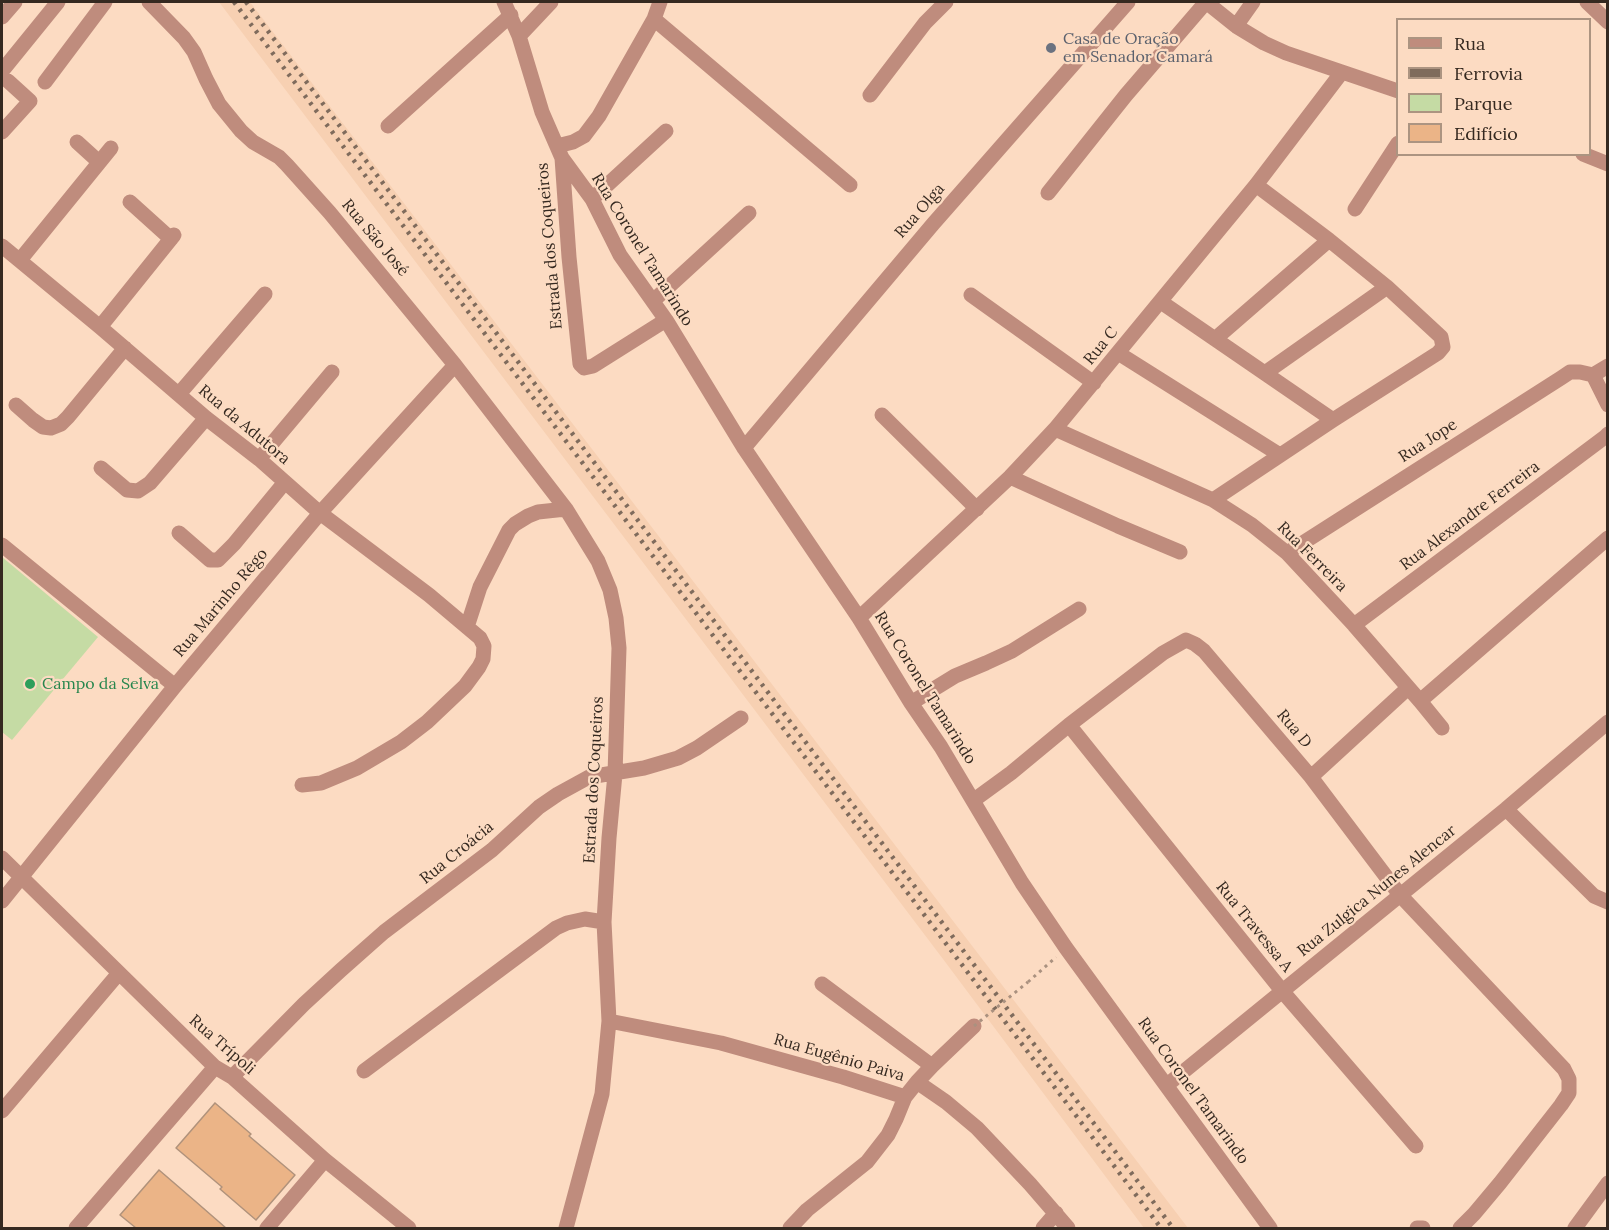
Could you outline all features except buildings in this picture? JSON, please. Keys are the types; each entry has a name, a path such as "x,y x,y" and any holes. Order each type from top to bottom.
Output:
{"street":[{"path":"2,17 15,2"},
{"path":"2,132 30,101 5,76 58,2"},
{"path":"45,82 105,2"},
{"name":"Rua São José","path":"149,2 184,38 194,52 219,104 241,131 253,142 279,157 330,213 455,365 566,509"},
{"path":"519,36 551,2"},
{"path":"559,152 584,136 599,116 654,19 660,2"},
{"path":"870,95 925,23 946,2"},
{"name":"Rua Olga","path":"744,448 925,233 1128,2"},
{"path":"1048,193 1126,95 1206,2 1236,26 1264,43 1286,53 1396,90"},
{"path":"1236,26 1253,2"},
{"path":"1587,2 1608,22"},
{"path":"388,126 507,8"},
{"name":"Estrada dos Coqueiros","path":"507,8 519,36 542,112 559,152 580,364 588,368 666,320"},
{"path":"654,19 850,184"},
{"name":"Rua C","path":"859,618 977,509 1055,429 1256,185 1342,72"},
{"path":"591,198 666,130"},
{"path":"77,142 99,162"},
{"path":"1355,209 1396,146"},
{"path":"20,260 111,147"},
{"name":"Rua Coronel Tamarindo","path":"559,152 591,198 621,255 666,320 744,448 859,618 974,800 1022,883 1066,948 1270,1228"},
{"path":"1588,156 1608,164"},
{"path":"1213,500 1443,347 1441,337 1387,288 1329,240 1256,185"},
{"path":"100,327 172,237 130,202"},
{"path":"653,301 749,213"},
{"path":"1215,339 1329,240"},
{"name":"Rua da Adutora","path":"2,246 206,418 259,459 320,513 429,595 480,638 484,646 483,659 465,686 427,722 401,742 357,768 321,783 302,785"},
{"path":"1265,373 1387,288"},
{"path":"179,394 265,294"},
{"path":"971,295 1094,383"},
{"path":"1161,302 1333,420"},
{"path":"16,405 44,427 57,426 68,417 125,348"},
{"path":"1118,354 1280,455"},
{"name":"Rua Marinho Rêgo","path":"2,901 175,686 320,513 455,365"},
{"path":"1608,366 1593,375 1608,405"},
{"path":"259,459 332,372"},
{"name":"Rua Jope","path":"1287,553 1570,372 1593,375"},
{"path":"882,415 977,509"},
{"path":"101,468 127,490 138,491 150,483 206,418"},
{"name":"Rua Ferreira","path":"1055,429 1213,500 1252,525 1287,553 1354,625 1442,728"},
{"name":"Rua Alexandre Ferreira","path":"1354,625 1608,434"},
{"path":"1010,477 1180,552"},
{"path":"179,533 210,560 218,560 285,482"},
{"path":"467,627 480,587 509,530 515,524 538,512 566,509"},
{"name":"Estrada dos Coqueiros","path":"566,509 598,561 610,590 619,648 615,774 604,922 609,1021 602,1094 566,1228"},
{"path":"1420,701 1608,538"},
{"path":"2,545 175,686"},
{"path":"911,703 955,676 1012,651 1079,609"},
{"name":"Rua D","path":"974,800 1163,652 1186,640 1204,651 1311,777 1400,895 1564,1069 1569,1079 1569,1093 1500,1183 1460,1228"},
{"path":"1311,777 1408,688"},
{"name":"Rua Croácia","path":"232,1077 340,970 384,932 492,850 539,807 589,777 644,768 678,758 741,718"},
{"name":"Rua Zulgica Nunes Alencar","path":"1167,1085 1284,992 1608,722"},
{"name":"Rua Travessa A","path":"1069,725 1284,992 1416,1146"},
{"path":"1506,809 1594,896 1608,902"},
{"name":"Rua Trípoli","path":"2,858 215,1067 232,1077 325,1160 410,1228"},
{"path":"364,1071 556,928 585,919 604,922"},
{"path":"2,1111 119,973"},
{"path":"822,984 932,1066"},
{"name":"Rua Eugênio Paiva","path":"609,1021 721,1043 905,1097 916,1082 946,1102 977,1128 1068,1228"},
{"path":"916,1082 974,1026"},
{"path":"76,1228 215,1067"},
{"path":"790,1228 807,1210 867,1162 888,1135 905,1097"},
{"path":"267,1228 325,1160"},
{"path":"1575,1228 1608,1183"},
{"path":"1043,1228 1056,1213"},
{"path":"1417,1228 1423,1228"}],"path":[{"path":"974,1026 1066,948"}],"shaded area":[{"path":"219,2 250,2 1188,1228 1144,1228"}],"green space":[{"name":"Campo da Selva","path":"2,557 98,637 12,740 2,732"}],"railway":[{"path":"234,2 1161,1228"},
{"path":"246,2 1173,1228"}],"place":[{"name":"Casa de Oração em Senador Camará","path":"1051,48"},
{"name":"Campo da Selva","path":"30,684"}]}
